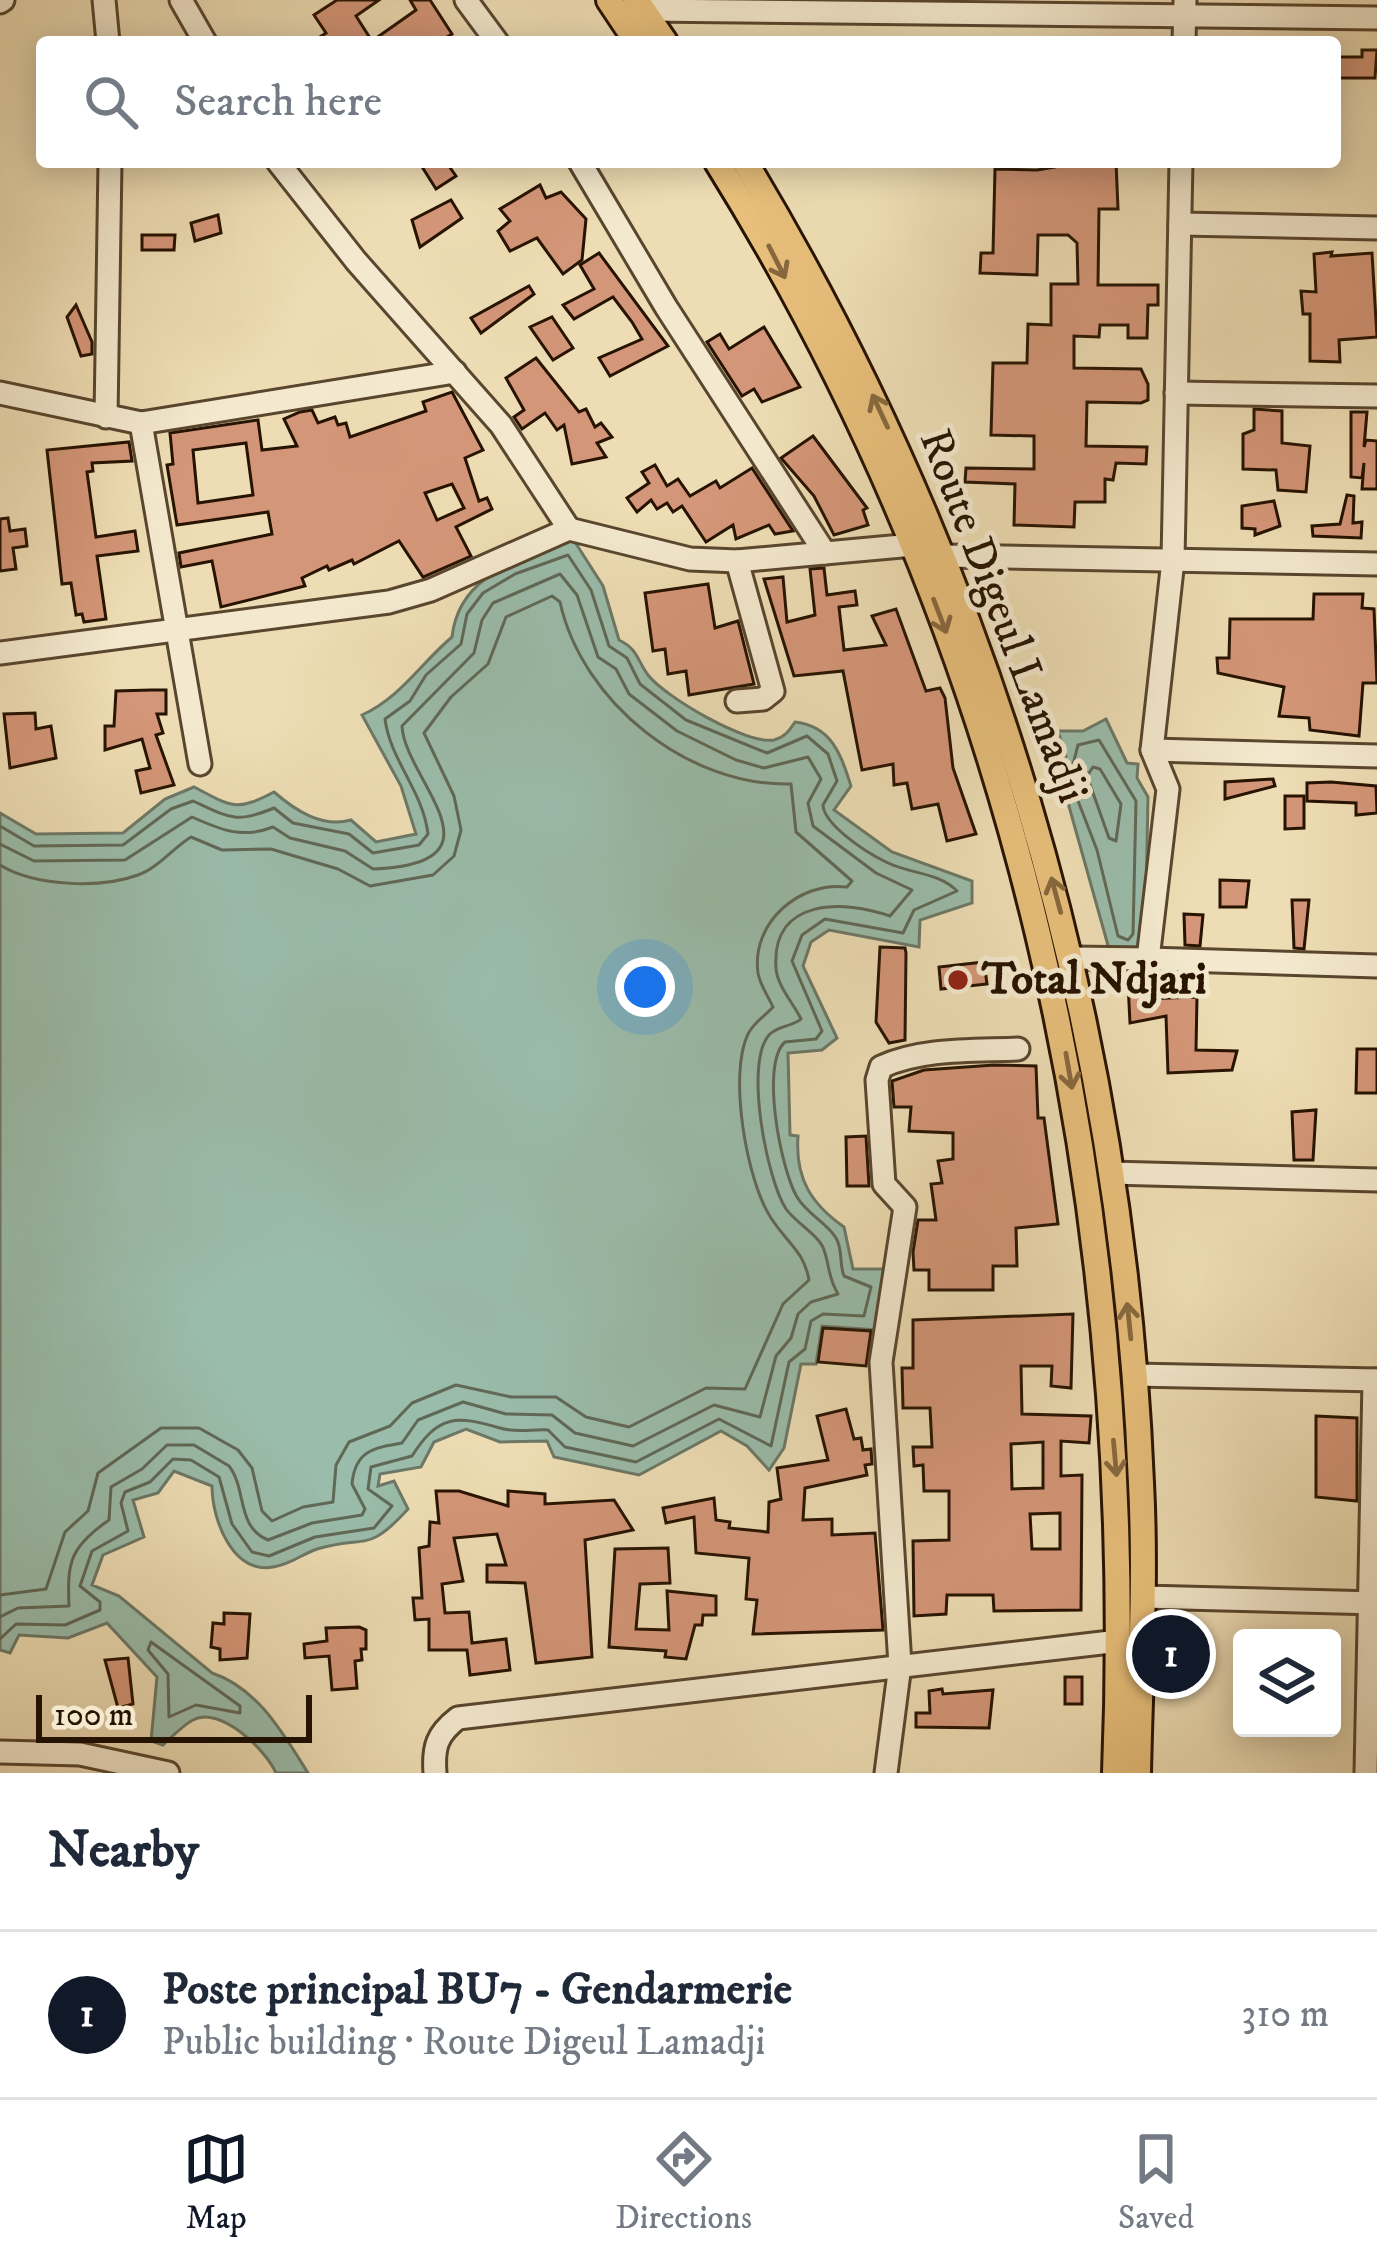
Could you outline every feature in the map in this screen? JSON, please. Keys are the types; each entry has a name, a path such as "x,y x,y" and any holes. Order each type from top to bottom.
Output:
{"main road":[{"path":"610,0 634,36"},
{"path":"640,5 661,36"},
{"path":"721,168 766,240 913,545 991,753 1052,976 1090,1189 1117,1481 1115,1773"},
{"name":"Route Digeul Lamadji","path":"748,168 877,404 945,556 1033,805 1072,958 1110,1173 1134,1375 1143,1597 1138,1773"}],"street":[{"path":"104,0 107,36"},
{"path":"181,0 202,36"},
{"path":"466,0 493,36"},
{"path":"640,5 1185,6 1377,19"},
{"path":"1184,36 1185,6"},
{"path":"106,417 110,168"},
{"path":"283,168 501,425 569,529"},
{"path":"584,168 665,307 825,553"},
{"path":"1148,959 1168,789 1153,750 1173,560 1181,168"},
{"path":"1180,224 1377,228"},
{"path":"0,393 141,423 455,372"},
{"path":"1177,393 1377,396"},
{"path":"141,423 200,764"},
{"path":"0,653 388,602 431,590 569,529 689,559 737,561 913,545"},
{"path":"945,556 1377,564"},
{"path":"737,561 773,691 763,699 737,701"},
{"path":"1153,750 1377,756"},
{"path":"1072,958 1377,966"},
{"path":"886,1773 900,1665 881,1362 905,1207 884,1184 877,1080 881,1067 892,1062 955,1051 1018,1049"},
{"path":"1110,1173 1377,1180"},
{"path":"1134,1375 1376,1380 1375,1603 1366,1773"},
{"path":"1143,1597 1375,1603"},
{"path":"435,1773 433,1750 441,1730 458,1718 1119,1641"},
{"path":"0,1752 80,1754 168,1773"}],"water":[{"path":"573,539 603,586 619,640 634,651 657,684 707,718 762,740 781,737 795,722 818,729 839,753 851,786 834,810 892,852 972,881 972,903 920,920 919,947 829,930 811,942 803,966 837,1038 822,1050 788,1053 790,1135 798,1136 799,1165 808,1189 844,1227 853,1269 885,1269 888,1283 880,1299 878,1330 822,1326 816,1364 801,1364 784,1448 769,1470 747,1446 721,1431 639,1475 554,1457 547,1441 500,1442 466,1429 434,1442 421,1467 380,1474 378,1486 394,1481 408,1509 383,1533 366,1541 317,1549 273,1567 259,1567 236,1553 220,1528 212,1486 174,1471 158,1493 133,1500 144,1537 103,1555 92,1585 119,1596 212,1673 256,1701 308,1773 276,1773 241,1732 216,1719 193,1720 163,1745 151,1741 157,1677 107,1623 68,1638 19,1635 10,1653 0,1650 0,813 36,834 123,833 165,799 194,787 234,804 274,792 310,816 330,822 351,820 376,842 416,834 401,786 362,715 399,690 452,637 457,615 479,584 513,563"},
{"path":"1106,719 1127,763 1138,764 1137,778 1148,797 1145,950 1109,949 1058,767 1066,757 1058,731 1083,731"}],"building":[{"path":"337,0 379,0 356,16 369,36 321,36 326,33 314,15"},
{"path":"410,0 430,0 452,34 379,36 416,10"},
{"path":"1362,50 1377,50 1375,78 1341,78 1341,57 1362,57"},
{"path":"423,168 450,168 456,176 436,189"},
{"path":"1116,168 1118,209 1099,209 1098,285 1158,285 1158,305 1148,305 1147,338 1128,338 1128,325 1100,325 1099,337 1074,336 1074,368 1141,369 1148,400 1087,402 1086,446 1147,447 1146,464 1116,463 1113,480 1105,479 1105,502 1075,502 1074,527 1014,525 1015,484 965,482 966,468 1034,469 1034,436 991,435 993,363 1027,363 1028,324 1051,325 1051,284 1078,284 1077,243 1068,235 1038,235 1037,275 980,273 981,253 993,253 995,169"},
{"path":"540,185 546,198 561,192 586,219 582,260 563,274 537,238 510,251 498,231 510,221 500,209"},
{"path":"451,200 462,218 420,247 412,220"},
{"path":"218,215 221,233 195,241 191,223"},
{"path":"142,235 175,235 174,250 142,250"},
{"path":"1332,252 1331,256 1372,253 1377,337 1339,340 1340,362 1310,361 1310,314 1303,314 1301,291 1316,292 1314,254"},
{"path":"599,253 668,346 610,376 599,358 642,339 632,322 613,297 574,319 563,305 594,289 580,265"},
{"path":"529,286 534,294 481,333 471,318"},
{"path":"76,305 92,342 92,354 81,356 67,317"},
{"path":"552,317 573,348 553,360 530,327"},
{"path":"764,327 800,387 762,402 754,389 742,396 707,342 720,334 729,349"},
{"path":"536,358 579,412 586,409 595,427 601,423 612,437 597,443 606,457 572,464 564,425 557,430 545,413 522,429 514,417 524,410 506,378"},
{"path":"452,392 483,450 465,458 479,501 487,498 492,509 456,527 471,556 423,577 399,541 354,564 352,560 329,570 327,566 302,578 305,586 221,607 212,561 181,567 179,553 272,534 268,512 177,525 167,465 173,464 170,433 258,420 262,450 297,446 284,419 300,412 312,410 318,423 335,417 338,425 346,423 350,437 426,411 423,402","holes":["246,443 253,495 198,503 193,450","452,484 464,508 437,520 425,493"]},
{"path":"1254,409 1282,411 1282,443 1310,446 1306,492 1278,490 1276,470 1243,469 1243,434 1254,430"},
{"path":"1351,412 1367,412 1364,447 1366,440 1377,441 1377,489 1362,489 1364,463 1362,478 1351,477"},
{"path":"813,436 867,508 863,510 868,525 834,535 814,496 781,458"},
{"path":"129,442 132,461 92,463 93,471 87,472 96,537 135,531 138,551 97,556 106,619 84,622 82,614 76,615 71,583 62,584 47,450"},
{"path":"655,465 667,486 678,479 690,496 716,481 720,488 752,468 793,531 775,534 769,525 736,539 733,525 706,542 682,506 673,512 667,503 657,509 651,500 637,512 627,498 649,483 642,472"},
{"path":"1347,495 1354,496 1353,523 1362,522 1361,538 1313,536 1312,526 1340,524"},
{"path":"1274,501 1280,526 1255,535 1255,529 1242,528 1242,506"},
{"path":"8,518 10,531 25,529 27,546 13,548 16,569 0,571 0,519"},
{"path":"824,568 827,595 855,591 857,605 839,607 844,650 886,645 872,616 896,609 926,691 940,688 945,698 953,768 976,834 947,841 938,804 912,809 907,783 894,785 893,764 862,770 843,671 794,676 764,579 783,577 787,622 815,615 810,569"},
{"path":"708,584 715,628 738,621 754,684 689,695 686,671 668,674 665,649 653,651 645,593"},
{"path":"1314,594 1363,594 1362,608 1374,609 1377,683 1363,683 1359,736 1310,730 1309,718 1279,716 1284,687 1218,673 1217,658 1229,658 1230,619 1313,619"},
{"path":"166,690 166,714 157,714 163,733 156,735 174,785 141,793 136,771 150,768 142,739 105,750 105,726 114,726 116,691"},
{"path":"35,713 36,729 51,726 56,758 10,768 4,714"},
{"path":"1273,779 1275,786 1225,799 1225,782"},
{"path":"1307,783 1376,786 1377,813 1356,815 1356,803 1307,801"},
{"path":"1285,796 1304,796 1304,828 1285,829"},
{"path":"1220,880 1249,881 1246,907 1220,907"},
{"path":"1292,900 1309,900 1304,949 1294,948"},
{"path":"1184,914 1203,915 1200,946 1185,945"},
{"path":"880,947 905,948 906,953 905,1040 889,1043 876,1022"},
{"path":"984,962 987,984 941,989 939,967"},
{"path":"1142,982 1143,999 1197,997 1196,1050 1237,1051 1232,1070 1168,1073 1166,1016 1130,1023 1128,983"},
{"path":"1357,1049 1377,1049 1377,1093 1356,1093"},
{"path":"1036,1066 1038,1118 1044,1118 1058,1224 1016,1228 1017,1266 993,1266 993,1290 929,1290 929,1270 914,1270 913,1252 918,1220 936,1220 931,1184 942,1183 938,1161 953,1159 953,1133 909,1131 911,1107 894,1107 892,1081 924,1070"},
{"path":"1316,1110 1313,1160 1294,1160 1292,1112"},
{"path":"866,1136 869,1186 847,1186 846,1137"},
{"path":"1073,1314 1071,1388 1051,1386 1052,1366 1021,1366 1022,1414 1091,1416 1089,1443 1061,1441 1061,1476 1082,1475 1081,1610 994,1611 993,1595 947,1595 946,1614 914,1616 913,1541 949,1540 949,1491 924,1491 923,1465 914,1466 913,1447 932,1447 930,1408 903,1408 902,1368 913,1368 913,1320","holes":["1043,1442 1043,1488 1012,1489 1011,1444","1060,1513 1060,1549 1032,1549 1030,1514"]},
{"path":"823,1328 871,1331 866,1366 818,1362"},
{"path":"846,1409 854,1439 861,1438 863,1450 871,1449 872,1464 865,1465 867,1475 805,1488 803,1520 832,1519 832,1535 875,1533 883,1630 753,1634 757,1600 746,1599 749,1558 696,1553 694,1517 666,1523 663,1508 714,1498 716,1520 730,1522 729,1528 768,1532 769,1502 781,1499 777,1468 828,1460 817,1416"},
{"path":"1316,1416 1357,1418 1357,1501 1316,1497"},
{"path":"436,1491 459,1491 508,1506 508,1491 545,1494 545,1504 614,1500 633,1530 585,1540 592,1657 536,1663 525,1583 487,1582 487,1565 506,1565 497,1534 454,1538 463,1581 442,1584 445,1613 469,1612 472,1643 506,1639 510,1670 470,1675 467,1650 429,1650 429,1619 415,1620 413,1598 422,1598 419,1548 429,1546 430,1522 439,1523"},
{"path":"668,1548 670,1583 640,1584 636,1629 669,1630 667,1591 716,1596 716,1615 703,1615 702,1625 695,1625 686,1659 665,1657 666,1651 609,1647 615,1549"},
{"path":"224,1613 250,1614 247,1658 220,1660 220,1649 211,1647 213,1623 224,1624"},
{"path":"326,1628 366,1630 366,1649 361,1649 362,1660 355,1661 357,1688 332,1690 329,1656 305,1658 304,1644 327,1641"},
{"path":"128,1658 133,1704 118,1708 105,1660"},
{"path":"1065,1677 1082,1677 1082,1704 1065,1704"},
{"path":"942,1689 943,1694 993,1690 989,1728 916,1727 916,1713 930,1713 929,1691"}],"place":[{"name":"Total Ndjari","path":"958,980"},
{"name":"Poste principal BU7 - Gendarmerie","path":"1171,1654"}]}
